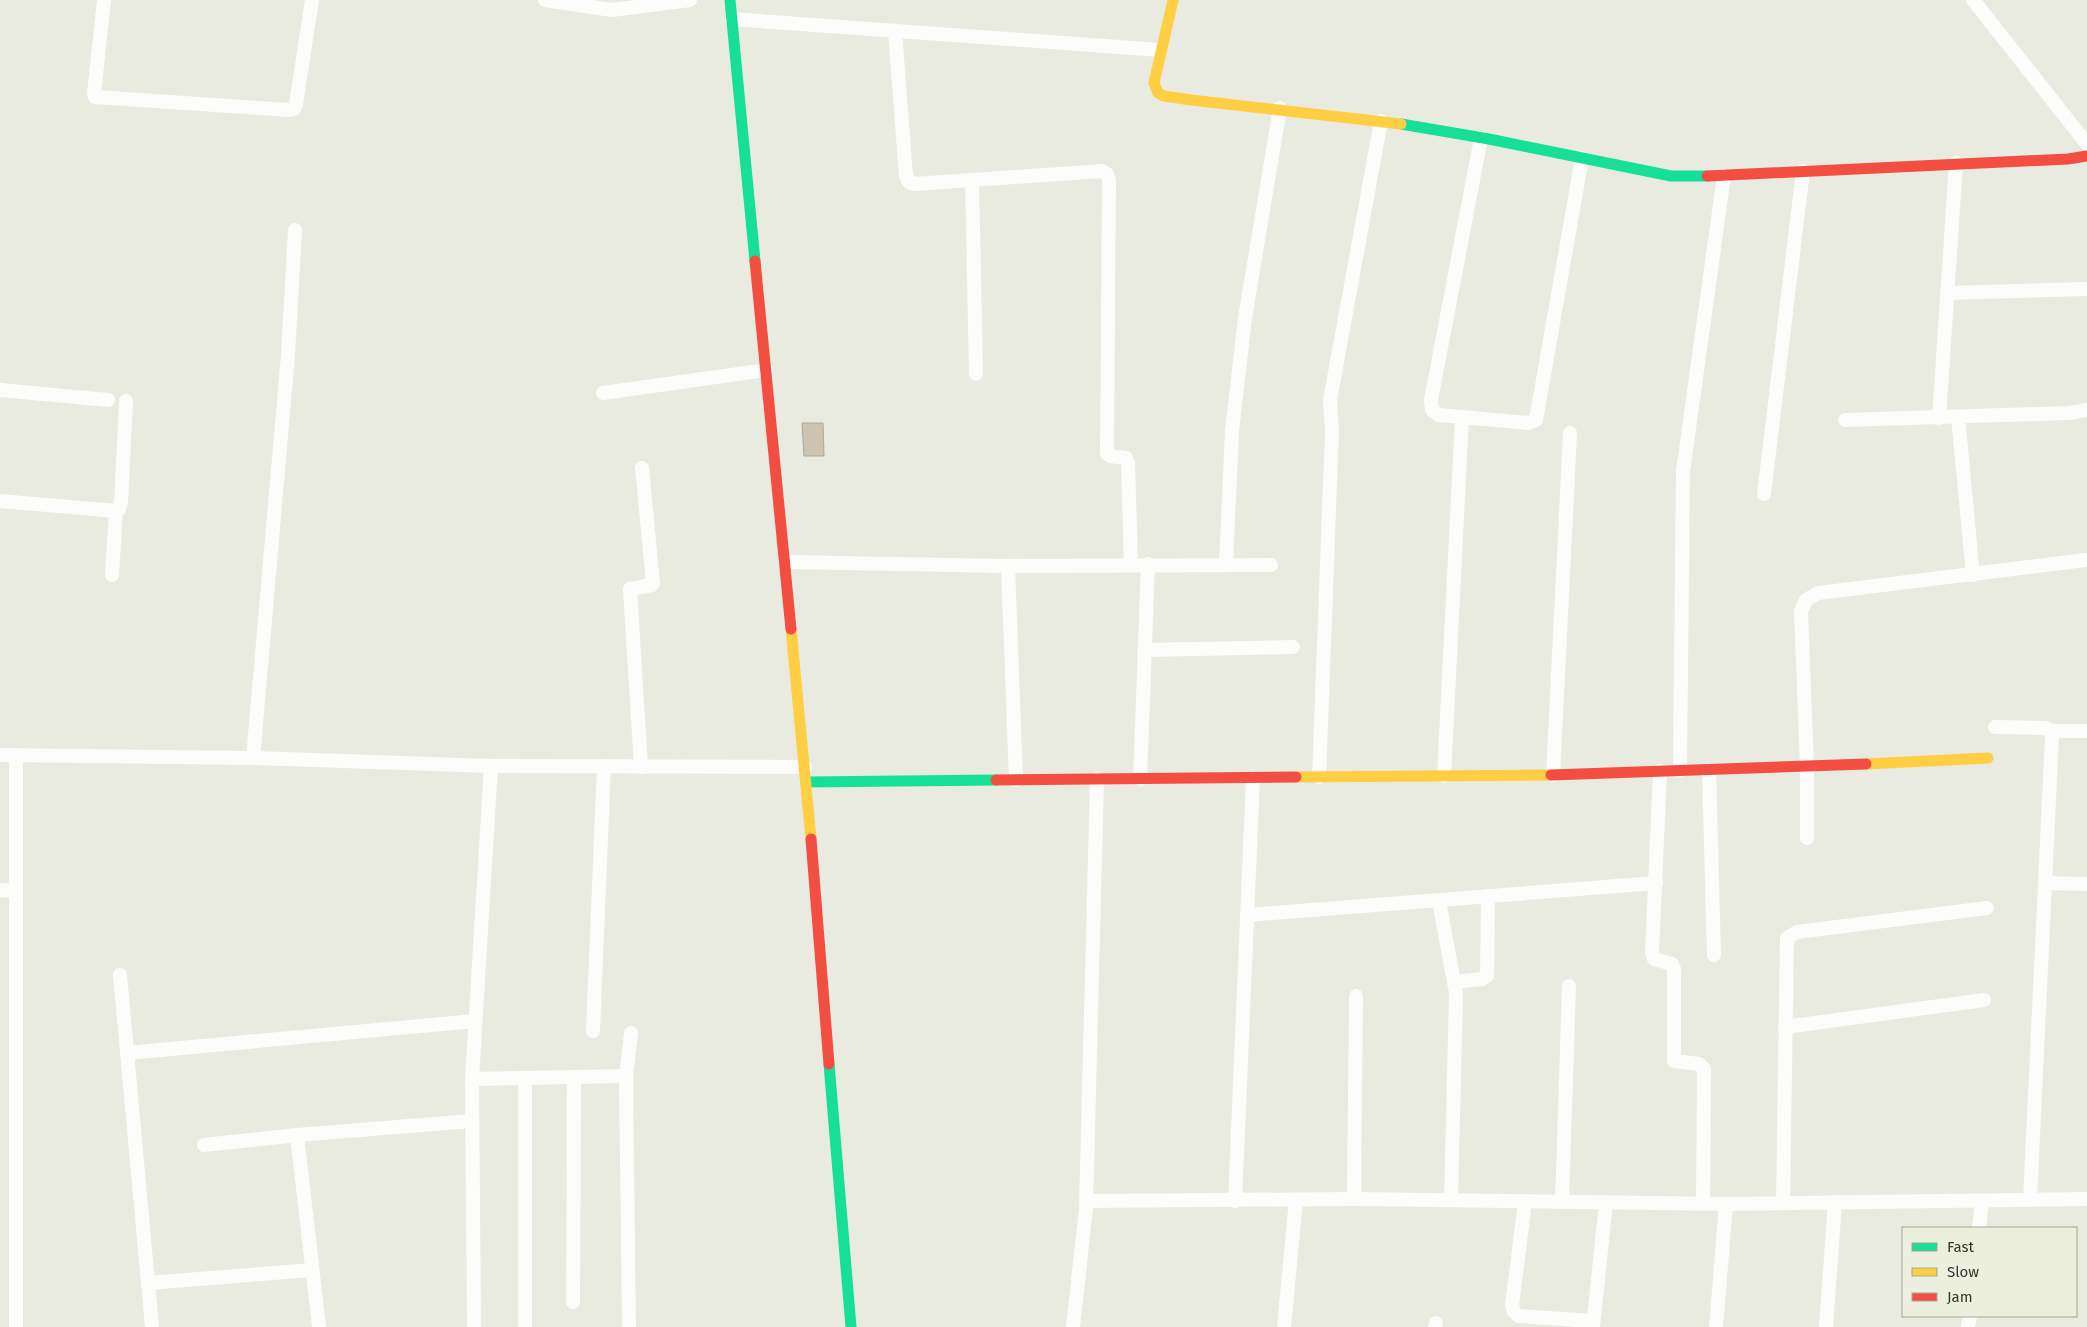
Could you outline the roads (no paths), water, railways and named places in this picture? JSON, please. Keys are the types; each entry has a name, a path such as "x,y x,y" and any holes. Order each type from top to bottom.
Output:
{"street":[{"path":"104,0 95,96 289,110 294,109 296,104 312,0"},
{"path":"545,0 612,10 690,0"},
{"path":"730,0 805,767 851,1327"},
{"path":"1173,0 1160,50 1154,83 1158,94 1164,96 1381,121 1481,138 1671,176 1724,176 1956,163 2068,159 2087,156"},
{"path":"1973,0 2087,144"},
{"path":"732,19 1160,50"},
{"path":"895,30 908,180 915,184 1102,171 1108,174 1107,453 1110,456 1126,458 1128,463 1132,564"},
{"path":"1226,564 1232,431 1244,318 1280,108"},
{"path":"1319,777 1332,431 1330,400 1381,121"},
{"path":"1481,138 1430,405 1432,410 1439,415 1528,423 1536,420 1582,158"},
{"path":"1939,418 1956,163"},
{"path":"1764,494 1804,171"},
{"path":"1680,771 1683,471 1724,176"},
{"path":"972,180 976,374"},
{"path":"253,758 288,356 295,230"},
{"path":"1948,293 2087,289"},
{"path":"604,393 766,370"},
{"path":"0,390 108,400"},
{"path":"112,575 116,511 119,509 121,502 126,401"},
{"path":"1845,420 2069,413 2087,410"},
{"path":"1444,776 1462,417"},
{"path":"1958,417 1973,575"},
{"path":"1553,775 1570,434"},
{"path":"641,766 630,589 652,585 653,583 642,468"},
{"path":"0,501 116,511"},
{"path":"1807,838 1807,768 1801,611 1806,600 1818,593 2086,560"},
{"path":"785,562 1008,566 1132,564 1271,565"},
{"path":"1140,779 1148,564"},
{"path":"1008,566 1016,780"},
{"path":"1144,650 1293,647"},
{"path":"1995,727 2046,728 2051,731 2087,732"},
{"path":"2030,1200 2051,731"},
{"path":"0,755 253,758 491,766 805,767"},
{"path":"16,756 16,1327"},
{"path":"806,782 1553,775 1807,768 1988,758"},
{"path":"474,1327 472,1079 491,766"},
{"path":"593,1031 604,766"},
{"path":"1709,770 1714,955"},
{"path":"1660,771 1652,953 1656,960 1672,964 1674,968 1674,1059 1677,1063 1701,1065 1705,1072 1704,1204"},
{"path":"1235,1201 1253,778"},
{"path":"1073,1327 1086,1201 1097,779"},
{"path":"1247,915 1439,902 1488,896 1656,883"},
{"path":"2045,883 2087,884"},
{"path":"0,890 16,891"},
{"path":"1454,982 1482,979 1487,976 1488,896"},
{"path":"1439,902 1456,993 1451,1200"},
{"path":"1784,1203 1787,938 1793,933 1987,908"},
{"path":"120,975 152,1327"},
{"path":"1562,1202 1569,986"},
{"path":"1354,1199 1356,996"},
{"path":"1785,1027 1984,1000"},
{"path":"127,1053 475,1021"},
{"path":"629,1327 626,1076 631,1033"},
{"path":"472,1079 626,1076"},
{"path":"573,1302 574,1077"},
{"path":"524,1078 525,1327"},
{"path":"204,1145 297,1134 472,1121"},
{"path":"297,1134 319,1327"},
{"path":"1086,1201 1354,1199 1726,1204 2087,1199"},
{"path":"1284,1327 1296,1200"},
{"path":"1979,1227 1982,1201"},
{"path":"1525,1202 1512,1305 1514,1312 1519,1316 1593,1324 1606,1203"},
{"path":"1826,1327 1835,1202"},
{"path":"1716,1327 1726,1204"},
{"path":"148,1283 312,1270"}]}
